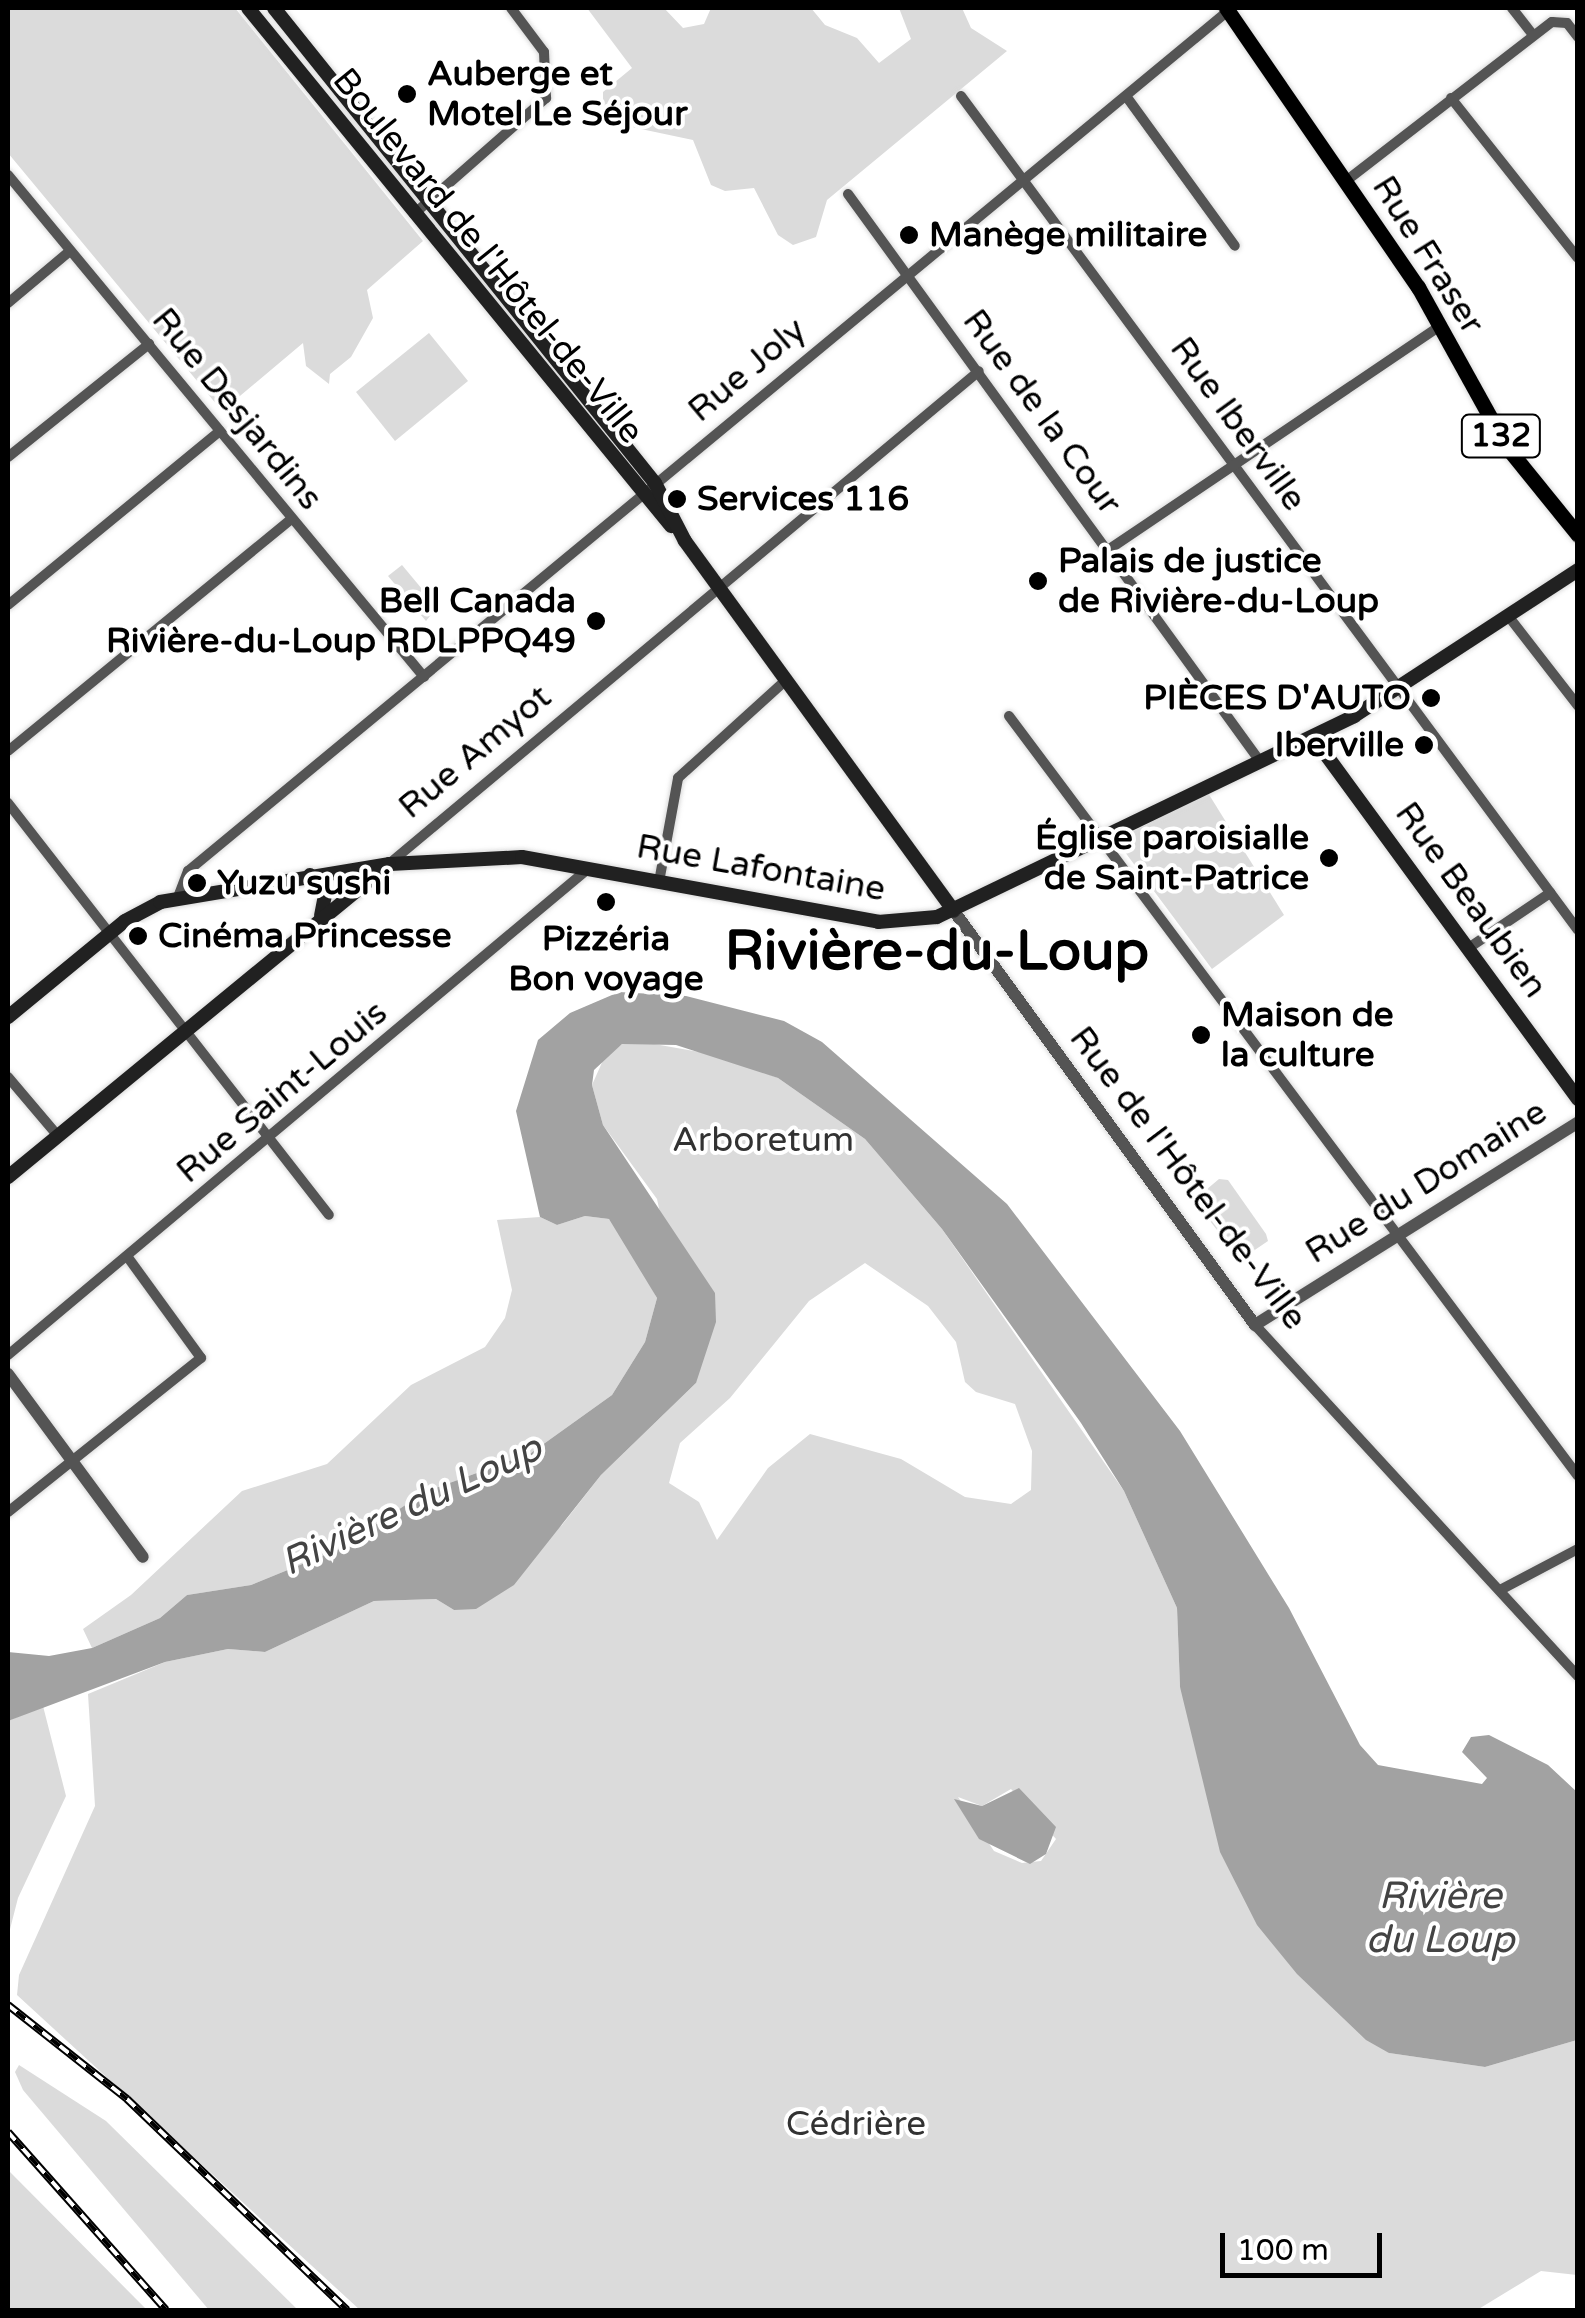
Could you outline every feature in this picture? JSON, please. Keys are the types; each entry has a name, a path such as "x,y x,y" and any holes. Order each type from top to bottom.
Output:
{"main road":[{"name":"Boulevard de l'Hôtel-de-Ville","path":"248,8 642,494 685,540"},
{"name":"Boulevard de l'Hôtel-de-Ville","path":"274,8 655,483 685,540 717,587"},
{"name":"Rue Fraser","path":"1227,9 1441,326 1506,446 1578,534"},
{"name":"Rue Lafontaine","path":"8,1016 144,909 178,897 390,864 505,856 878,922 917,922 954,911 1100,836 1313,737 1400,689 1578,570"},
{"name":"Rue de l'Hôtel-de-Ville","path":"717,587 954,911"},
{"name":"Rue Beaubien","path":"1313,737 1578,1099"},
{"name":"Rue Amyot","path":"8,1177 390,864"},
{"path":"310,875 326,890 321,917"}],"street":[{"path":"414,214 546,98 547,59 511,8"},
{"path":"1512,8 1534,35"},
{"name":"Rue Joly","path":"178,897 180,879 210,853 1227,9"},
{"path":"1346,182 1534,35 1558,21 1578,37"},
{"name":"Rue Iberville","path":"960,96 1578,930"},
{"path":"1126,96 1235,246"},
{"path":"1452,98 1578,258"},
{"name":"Rue Desjardins","path":"8,176 424,676"},
{"name":"Rue de la Cour","path":"848,194 1258,760"},
{"path":"8,303 70,251"},
{"path":"1108,550 1441,326"},
{"path":"8,457 148,344"},
{"name":"Rue Amyot","path":"390,864 979,371"},
{"path":"8,605 220,431"},
{"path":"8,751 291,518"},
{"path":"1508,617 1578,706"},
{"path":"658,882 678,778 785,680"},
{"path":"1009,716 1578,1476"},
{"path":"8,803 329,1215"},
{"name":"Rue Saint-Louis","path":"8,1356 589,868"},
{"path":"1470,947 1550,893"},
{"name":"Rue de l'Hôtel-de-Ville","path":"954,911 1255,1325 1578,1676"},
{"path":"8,1077 58,1136"},
{"name":"Rue du Domaine","path":"1255,1325 1578,1122"},
{"path":"8,1512 202,1356 127,1256"},
{"path":"8,1374 143,1557"},
{"path":"1502,1589 1578,1549"}],"green space":[{"path":"8,8 235,8 423,241 367,290 373,318 351,357 330,374 329,384 306,366 303,343 222,411 8,153"},
{"path":"587,8 664,8 683,28 704,24 711,8 811,8 825,25 857,38 879,63 911,39 899,8 962,8 971,28 1007,51 827,200 816,237 793,245 778,235 754,188 725,191 711,185 693,140 603,121 603,92 632,68"},
{"path":"429,333 468,381 395,441 356,392"},
{"path":"402,565 437,607 426,621 388,576"},
{"path":"1208,793 1284,915 1212,969 1116,840"},
{"path":"643,1042 722,1056 778,1078 865,1139 942,1229 1124,1491 1177,1608 1180,1687 1389,2053 1485,2067 1577,2040 1577,2275 1541,2271 1477,2310 360,2310 17,1995 19,1975 95,1806 88,1694 165,1662 228,1649 265,1652 374,1601 436,1599 454,1610 562,1525 601,1475 696,1383 657,1199 603,1125 592,1085 604,1058 622,1044","holes":["865,1263 928,1306 956,1342 965,1382 976,1392 1015,1404 1032,1451 1031,1490 1011,1504 965,1497 901,1459 810,1434 768,1468 717,1540 699,1502 669,1483 680,1443 730,1398 809,1301","1011,1789 1056,1839 1041,1861 1022,1863 994,1851 958,1797 982,1806"]},
{"path":"1219,1179 1228,1180 1268,1241 1240,1260 1194,1200"},
{"path":"585,1216 609,1219 619,1229 657,1298 645,1342 612,1395 531,1453 425,1492 339,1549 251,1585 187,1595 160,1618 92,1648 83,1629 131,1595 242,1491 327,1464 411,1385 485,1347 505,1318 512,1290 497,1220 540,1217 557,1225"},
{"path":"43,1706 66,1796 18,1898 8,1937 8,1721"},
{"path":"19,2065 106,2121 298,2310 209,2310 23,2090 15,2072"},
{"path":"10,2172 147,2310 8,2310"}],"water":[{"name":"Rivière du Loup","path":"619,992 686,996 784,1021 822,1042 1007,1204 1180,1431 1289,1608 1360,1745 1378,1765 1482,1784 1487,1778 1462,1752 1471,1737 1489,1735 1548,1765 1577,1792 1577,2040 1485,2067 1389,2053 1366,2040 1297,1974 1257,1925 1220,1852 1180,1687 1177,1608 1124,1491 1081,1423 942,1229 865,1139 778,1078 676,1045 622,1044 594,1070 592,1085 603,1125 715,1293 716,1322 696,1383 601,1475 514,1585 476,1609 454,1610 436,1599 374,1601 265,1652 228,1649 165,1662 8,1721 8,1652 49,1656 92,1648 160,1618 187,1595 251,1585 339,1549 425,1492 531,1453 612,1395 645,1342 657,1298 609,1219 585,1216 557,1225 540,1217 516,1111 538,1040 570,1013"},
{"path":"1019,1788 1056,1827 1046,1854 1030,1864 979,1839 954,1799 982,1806"}],"railway":[{"path":"8,2005 127,2099 347,2310"},
{"path":"8,2132 166,2310"}],"place":[{"name":"Auberge et Motel Le Séjour","path":"407,94"},
{"name":"Manège militaire","path":"909,235"},
{"name":"Services 116","path":"677,499"},
{"name":"Palais de justice de Rivière-du-Loup","path":"1038,581"},
{"name":"Bell Canada Rivière-du-Loup RDLPPQ49","path":"596,621"},
{"name":"PIÈCES D'AUTO","path":"1431,698"},
{"name":"Iberville","path":"1424,745"},
{"name":"Église paroisialle de Saint-Patrice","path":"1329,858"},
{"name":"Yuzu sushi","path":"197,883"},
{"name":"Pizzéria Bon voyage","path":"606,902"},
{"name":"Cinéma Princesse","path":"138,936"},
{"name":"Maison de la culture","path":"1201,1035"}],"district":[{"name":"Rivière-du-Loup","path":"937,953"}],"park label":[{"name":"Arboretum","path":"763,1140"},
{"name":"Cédrière","path":"856,2124"}]}
